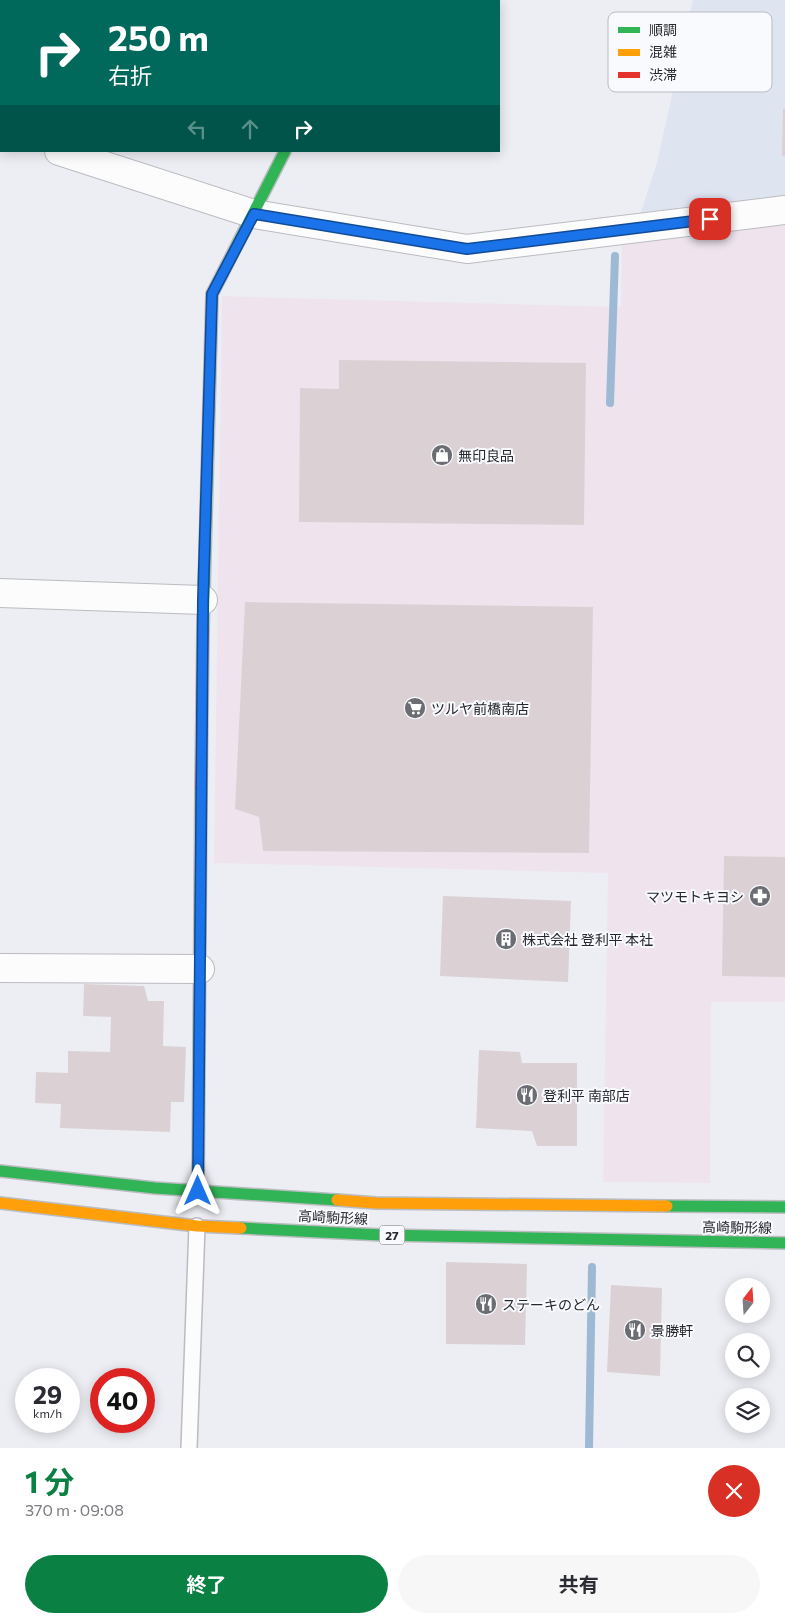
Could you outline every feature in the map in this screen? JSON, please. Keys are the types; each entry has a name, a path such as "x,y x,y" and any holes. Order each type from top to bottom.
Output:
{"main road":[{"path":"198,1191 203,600 212,294 285,152"},
{"name":"高崎駒形線","path":"0,1171 155,1188 376,1203 785,1207"},
{"name":"高崎駒形線","path":"0,1203 197,1226 382,1235 785,1244"}],"street":[{"path":"62,152 254,214 467,249 785,210"},
{"path":"0,593 203,600"},
{"path":"0,968 200,969"}],"lane":[{"path":"189,1448 197,1226"}],"shaded area":[{"path":"693,0 785,0 785,201 638,221 657,163 673,92 772,92 772,12 690,12"},
{"path":"785,223 785,1002 711,1002 710,1183 603,1182 608,873 214,863 222,296 621,307 622,241"}],"building":[{"path":"783,109 785,109 785,156 782,156"},
{"name":"無印良品","path":"339,360 586,363 584,525 299,522 300,388 339,389"},
{"name":"ツルヤ前橋南店","path":"245,602 593,607 589,853 263,851 259,817 235,809"},
{"path":"724,856 785,857 785,977 722,976"},
{"name":"株式会社 登利平 本社","path":"443,896 571,901 568,982 440,976"},
{"path":"84,984 144,986 148,1001 164,1001 163,1046 186,1047 184,1102 171,1102 170,1132 60,1128 61,1104 35,1103 36,1072 68,1073 68,1051 110,1052 111,1017 83,1016"},
{"name":"登利平 南部店","path":"479,1050 520,1052 522,1063 577,1063 577,1146 537,1146 532,1131 476,1128"},
{"name":"ステーキのどん","path":"446,1262 527,1264 525,1345 446,1344"},
{"name":"景勝軒","path":"611,1285 662,1288 660,1376 607,1372"}],"waterway":[{"path":"610,403 615,256"},
{"path":"589,1448 592,1267"}],"traffic: fast":[{"path":"203,629 212,294 284,152"},
{"path":"198,1191 201,788"},
{"path":"0,1171 155,1188 337,1200"},
{"path":"667,1206 785,1207"},
{"path":"241,1228 382,1235 785,1243"}],"traffic: slow":[{"path":"337,1200 376,1203 667,1206"},
{"path":"0,1203 197,1226 241,1228"}],"traffic: jam":[{"path":"201,788 203,629"}],"place":[{"name":"無印良品","path":"442,455"},
{"name":"ツルヤ前橋南店","path":"415,708"},
{"name":"マツモトキヨシ","path":"760,896"},
{"name":"株式会社 登利平 本社","path":"506,939"},
{"name":"登利平 南部店","path":"527,1095"},
{"name":"ステーキのどん","path":"486,1304"},
{"name":"景勝軒","path":"635,1330"}],"route":[{"path":"198,1191 203,600 212,294 254,214 467,249 710,219"}]}
